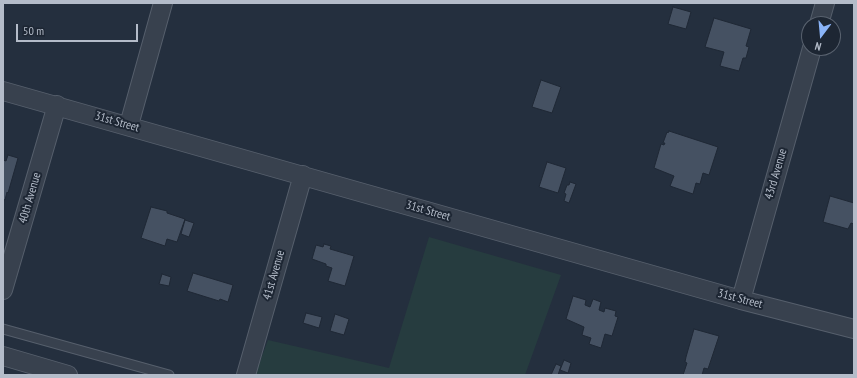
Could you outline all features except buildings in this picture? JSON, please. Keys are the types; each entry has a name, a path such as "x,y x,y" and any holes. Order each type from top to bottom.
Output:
{"street":[{"path":"129,126 163,3"},
{"path":"821,16 825,3"},
{"name":"43rd Avenue","path":"741,300 810,56"},
{"name":"31st Street","path":"3,90 741,300 854,329"},
{"name":"40th Avenue","path":"3,290 57,105"},
{"name":"41st Avenue","path":"246,375 303,175"},
{"path":"3,356 68,375"}],"lane":[{"path":"3,329 169,375"}],"green space":[{"path":"429,237 561,275 525,375 255,375 268,340 389,368"}]}
